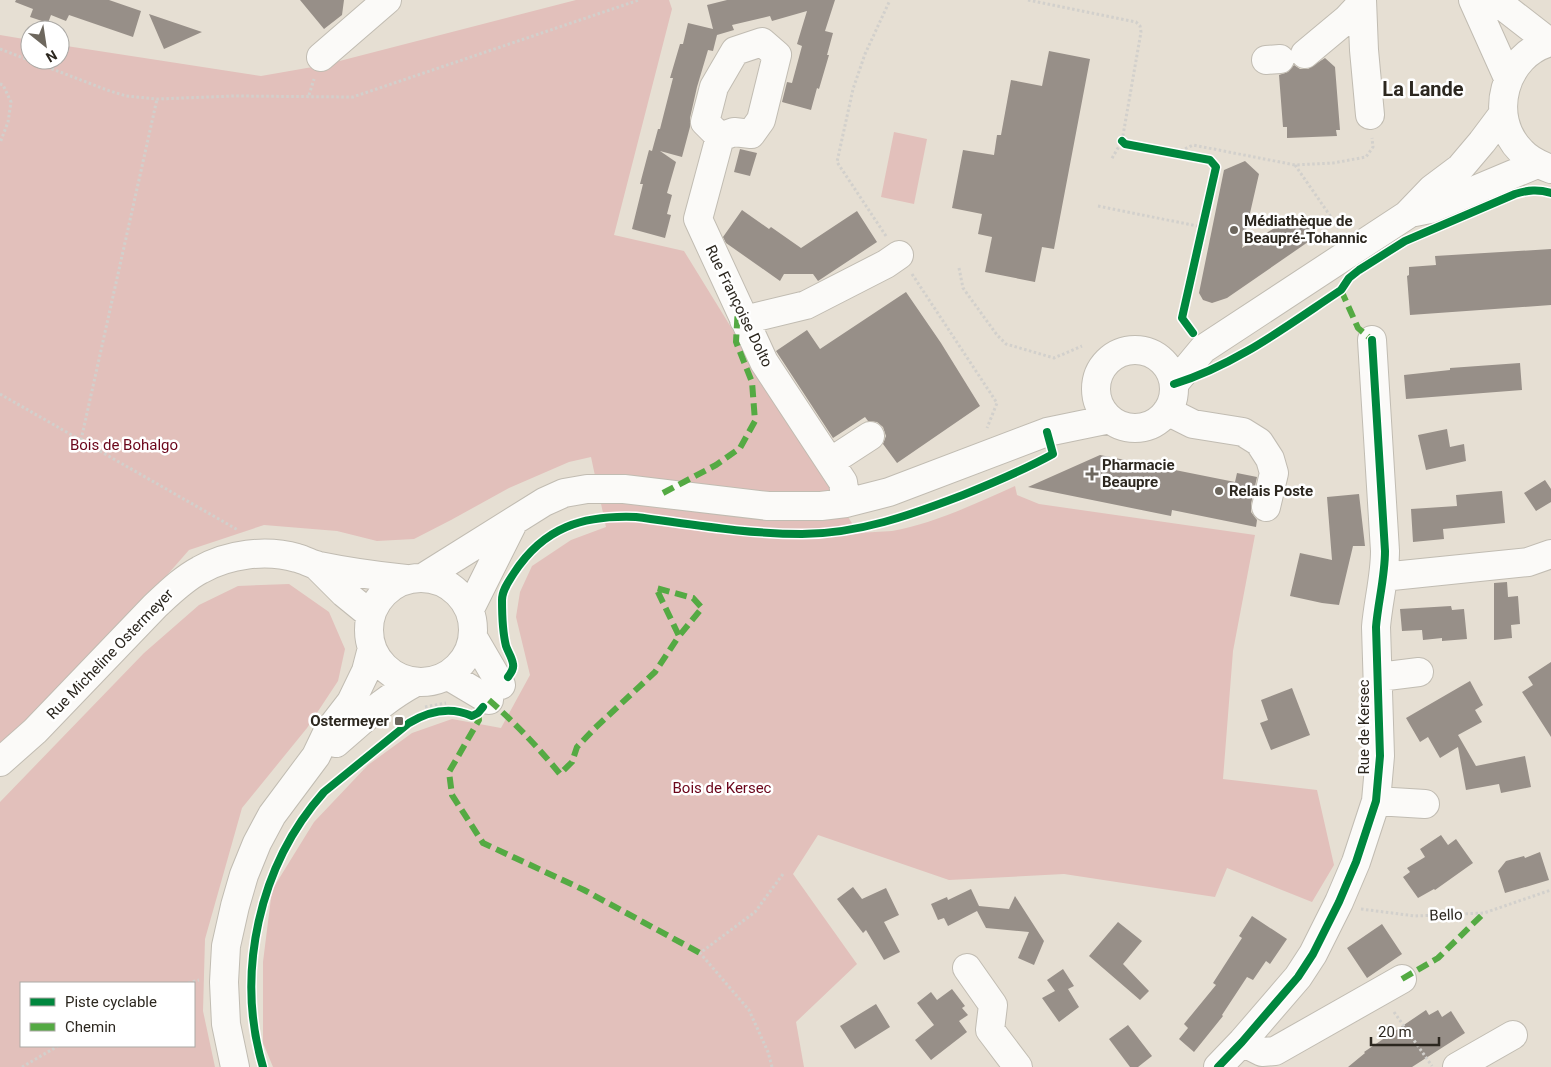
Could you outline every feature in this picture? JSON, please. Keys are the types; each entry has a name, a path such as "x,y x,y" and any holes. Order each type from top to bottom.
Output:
{"street":[{"path":"1473,0 1508,78"},
{"path":"1495,0 1550,42 1532,50 1518,62 1508,78 1503,95 1503,114 1509,134 1520,151 1544,166"},
{"path":"1284,58 1347,19 1362,1"},
{"path":"1362,1 1370,115"},
{"path":"321,57 382,2"},
{"path":"1174,384 1203,349 1406,215 1432,190 1460,168 1503,114"},
{"name":"Rue Françoise Dolto","path":"720,137 698,219 764,362 842,482 846,503"},
{"path":"1406,215 1430,209 1544,166"},
{"path":"744,320 806,305 886,264 899,255"},
{"name":"Rue de Kersec","path":"1218,1067 1298,977 1313,954 1339,902 1356,862 1376,801 1380,756 1377,620 1384,574 1385,551 1372,340"},
{"path":"1132,349 1145,350 1156,355 1171,372 1174,384 1174,395 1167,411 1160,419 1152,424 1135,428 1126,427 1110,419 1102,412 1095,391 1100,369 1108,359 1120,352 1132,349"},
{"path":"1156,355 1203,349"},
{"path":"1047,432 1095,391"},
{"path":"1167,411 1193,424 1243,432 1259,442 1270,459 1274,473 1266,507"},
{"path":"415,578 438,580 451,587 462,597 470,609 473,623 473,637 469,651 447,675 428,682 402,679 389,671 379,661 372,648 369,631 371,615 378,599 391,587 415,578 515,521 544,502 564,494 587,489 624,489 768,506 821,506 846,503 889,492 1047,432 1110,419"},
{"path":"830,462 870,436"},
{"path":"470,609 515,521"},
{"name":"Rue Micheline Ostermeyer","path":"0,762 35,731 155,606 175,587 200,570 246,554 271,554 297,558 316,565 415,578"},
{"path":"1384,574 1392,576 1528,562 1551,554"},
{"name":"Rue Micheline Ostermeyer","path":"316,565 344,593 371,615"},
{"path":"447,675 495,692 473,637"},
{"path":"235,1067 226,1024 224,982 226,946 244,875 257,842 272,815 316,756 327,733 351,702 358,689 372,648"},
{"path":"1379,677 1419,672"},
{"path":"316,756 337,742 358,722 396,692 416,682"},
{"path":"1376,801 1425,804"},
{"path":"967,968 993,1005 990,1030 1018,1067"},
{"path":"1242,1042 1262,1052 1275,1051 1391,985"},
{"path":"1457,1067 1513,1035"}],"path":[{"path":"0,49 126,96 157,99 244,96 353,97 639,0"},
{"path":"1028,0 1136,22 1140,26 1141,32 1122,141 1111,160"},
{"path":"0,84 3,85 11,102 8,122 0,143"},
{"path":"81,440 157,99"},
{"path":"1172,152 1193,145 1295,165 1333,163 1366,157 1372,147 1370,115"},
{"path":"1122,141 1133,146"},
{"path":"1172,152 1193,156"},
{"path":"1295,165 1353,250"},
{"path":"1098,206 1202,227"},
{"path":"1200,236 1204,219"},
{"path":"959,268 963,288 997,335 1006,344 1054,358 1082,346"},
{"path":"0,394 242,532"},
{"path":"420,712 451,706"},
{"path":"772,1067 768,1052 749,1010 700,954 755,912 783,874"},
{"path":"1391,985 1432,1067"},
{"path":"22,1067 56,1047"}],"green space":[{"path":"576,0 669,0 672,9 614,235 684,251 858,533 907,528 955,512 1015,486 1017,495 1039,504 1255,535 1233,651 1223,779 1317,790 1334,865 1312,902 1227,868 1215,897 1064,874 949,880 818,835 793,874 857,964 796,1022 804,1067 273,1067 263,1043 263,962 272,890 314,822 368,765 412,733 452,719 501,728 530,675 516,617 520,592 532,566 571,540 606,527 591,457 569,462 509,488 414,539 377,541 337,531 264,525 189,550 56,702 0,749 0,35 20,38 20,70 70,70 70,47 261,76 324,65"},
{"path":"894,132 927,139 914,204 881,197"},
{"path":"289,584 329,612 345,649 338,681 307,728 242,808 205,939 203,1011 215,1067 0,1067 0,802 144,653 199,605 238,586"}],"building":[{"path":"16,0 109,0 141,11 133,37 69,15 66,20 51,15 49,20 39,20 30,17 33,9 15,2"},
{"path":"300,0 344,0 342,15 324,29"},
{"path":"727,0 835,0 825,31 833,33 827,55 829,55 811,110 782,102 787,82 792,83 802,46 797,44 807,11 772,21 770,16 732,25 734,30 717,35 713,51 708,50 697,87 690,118 690,127 682,157 660,151 676,162 667,193 672,195 667,214 671,215 665,238 632,229 643,184 640,184 649,150 652,151 658,129 660,129 673,78 670,78 680,44 683,44 688,23 713,29 707,5"},
{"path":"149,14 202,32 164,49"},
{"path":"1049,51 1090,59 1054,249 1042,247 1035,282 985,272 992,237 978,234 982,214 952,208 963,150 994,155 997,135 1001,135 1011,80 1042,86"},
{"path":"1325,58 1335,67 1340,130 1336,130 1337,136 1287,138 1287,127 1283,127 1279,75 1288,72 1294,65 1300,69 1308,69"},
{"path":"740,149 757,153 750,176 734,172"},
{"name":"Médiathèque de Beaupré-Tohannic","path":"1245,161 1259,174 1242,248 1294,216 1310,225 1308,242 1227,298 1212,303 1203,300 1199,293 1224,170"},
{"path":"742,210 801,248 857,211 877,242 818,281 813,274 784,274 780,281 726,243 723,237"},
{"path":"1551,249 1551,305 1410,315 1407,276 1409,275 1409,267 1436,265 1435,256"},
{"path":"906,292 941,343 980,406 897,463 883,444 886,436 883,427 877,422 868,421 865,417 833,438 776,351 807,330 820,349"},
{"path":"1520,363 1522,390 1406,399 1404,375 1450,370 1450,368"},
{"path":"1447,429 1450,447 1464,444 1466,461 1426,470 1418,435"},
{"path":"1100,455 1235,482 1237,473 1257,477 1251,504 1251,512 1257,520 1256,527 1172,510 1171,516 1028,487"},
{"path":"1545,480 1551,489 1551,502 1536,511 1524,493"},
{"path":"1502,491 1505,523 1443,529 1444,539 1413,542 1411,509 1457,506 1456,495"},
{"path":"1359,494 1365,546 1353,546 1339,605 1290,596 1300,553 1332,560 1327,497"},
{"path":"1507,582 1508,597 1518,596 1520,624 1511,625 1512,638 1494,640 1494,583"},
{"path":"1451,606 1452,610 1464,609 1467,639 1442,641 1442,638 1423,640 1422,630 1402,631 1400,609"},
{"path":"1551,662 1551,737 1522,692 1533,685 1528,677"},
{"path":"1470,681 1483,705 1475,710 1482,722 1458,735 1476,766 1525,756 1531,787 1501,793 1499,784 1466,790 1458,747 1440,758 1428,737 1420,742 1406,718"},
{"path":"1292,688 1310,735 1271,750 1260,723 1268,720 1261,700"},
{"path":"1441,835 1448,845 1456,839 1473,863 1435,890 1418,898 1403,877 1410,872 1407,868 1425,857 1420,849"},
{"path":"1540,852 1549,880 1505,893 1498,871 1506,861 1524,856 1525,858"},
{"path":"853,887 862,899 886,888 899,915 884,922 900,952 884,960 866,930 863,933 837,899"},
{"path":"971,889 979,906 1009,909 1015,896 1044,941 1034,965 1018,958 1029,932 986,928 977,911 948,926 944,918 938,920 931,904 947,897 948,900"},
{"path":"1252,916 1287,939 1270,964 1266,961 1253,980 1247,977 1223,1016 1194,1052 1179,1039 1188,1028 1184,1024 1216,985 1213,983 1242,938 1239,936"},
{"path":"1118,922 1142,941 1123,964 1149,991 1140,1000 1089,956"},
{"path":"1382,924 1402,954 1367,978 1347,948"},
{"path":"1063,969 1074,986 1068,989 1079,1007 1059,1022 1042,998 1055,991 1047,980"},
{"path":"952,989 965,1006 962,1008 968,1015 959,1021 967,1032 931,1060 915,1040 934,1025 917,1003 931,992 937,1000"},
{"path":"876,1004 890,1027 855,1049 840,1026"},
{"path":"1426,1010 1429,1015 1438,1010 1442,1017 1451,1011 1465,1033 1412,1067 1348,1067 1364,1052"},
{"path":"1128,1025 1152,1056 1138,1067 1130,1067 1109,1039"}],"marked path":[{"path":"1341,290 1358,328 1372,340"},
{"path":"663,493 716,465 740,448 755,421 752,382 736,342 738,306"},
{"path":"489,700 508,717 560,774 572,762 577,747 655,672 679,636 656,588 693,598 702,608 679,636"},
{"path":"478,713 479,720 449,772 452,795 483,843 584,890 700,953"},
{"path":"1402,979 1438,958 1484,913"}],"cycle path":[{"path":"1122,141 1125,144 1210,160 1216,167 1182,318 1193,333"},
{"path":"1174,384 1219,366 1261,343 1341,290 1349,278 1359,270 1405,241 1515,194 1533,190 1551,193"},
{"path":"1218,1067 1298,977 1313,954 1339,902 1356,862 1376,801 1380,756 1376,627 1385,551 1372,340"},
{"path":"508,677 513,666 504,635 502,617 504,589 526,557 538,545 566,527 599,518 617,517 636,517 781,534 823,533 864,527 904,516 963,495 1042,460 1053,454 1047,432"},
{"path":"263,1067 255,1031 252,995 253,958 259,922 269,886 283,853 302,821 324,792 409,723 424,715 440,711 456,711 472,716 483,707"}],"place":[{"name":"Médiathèque de Beaupré-Tohannic","path":"1234,230"},
{"name":"Pharmacie Beaupre","path":"1092,474"},
{"name":"Relais Poste","path":"1219,491"},
{"name":"Ostermeyer","path":"399,721"}],"district":[{"name":"La Lande","path":"1423,89"}],"park label":[{"name":"Bois de Bohalgo","path":"124,445"},
{"name":"Bois de Kersec","path":"722,788"}]}
